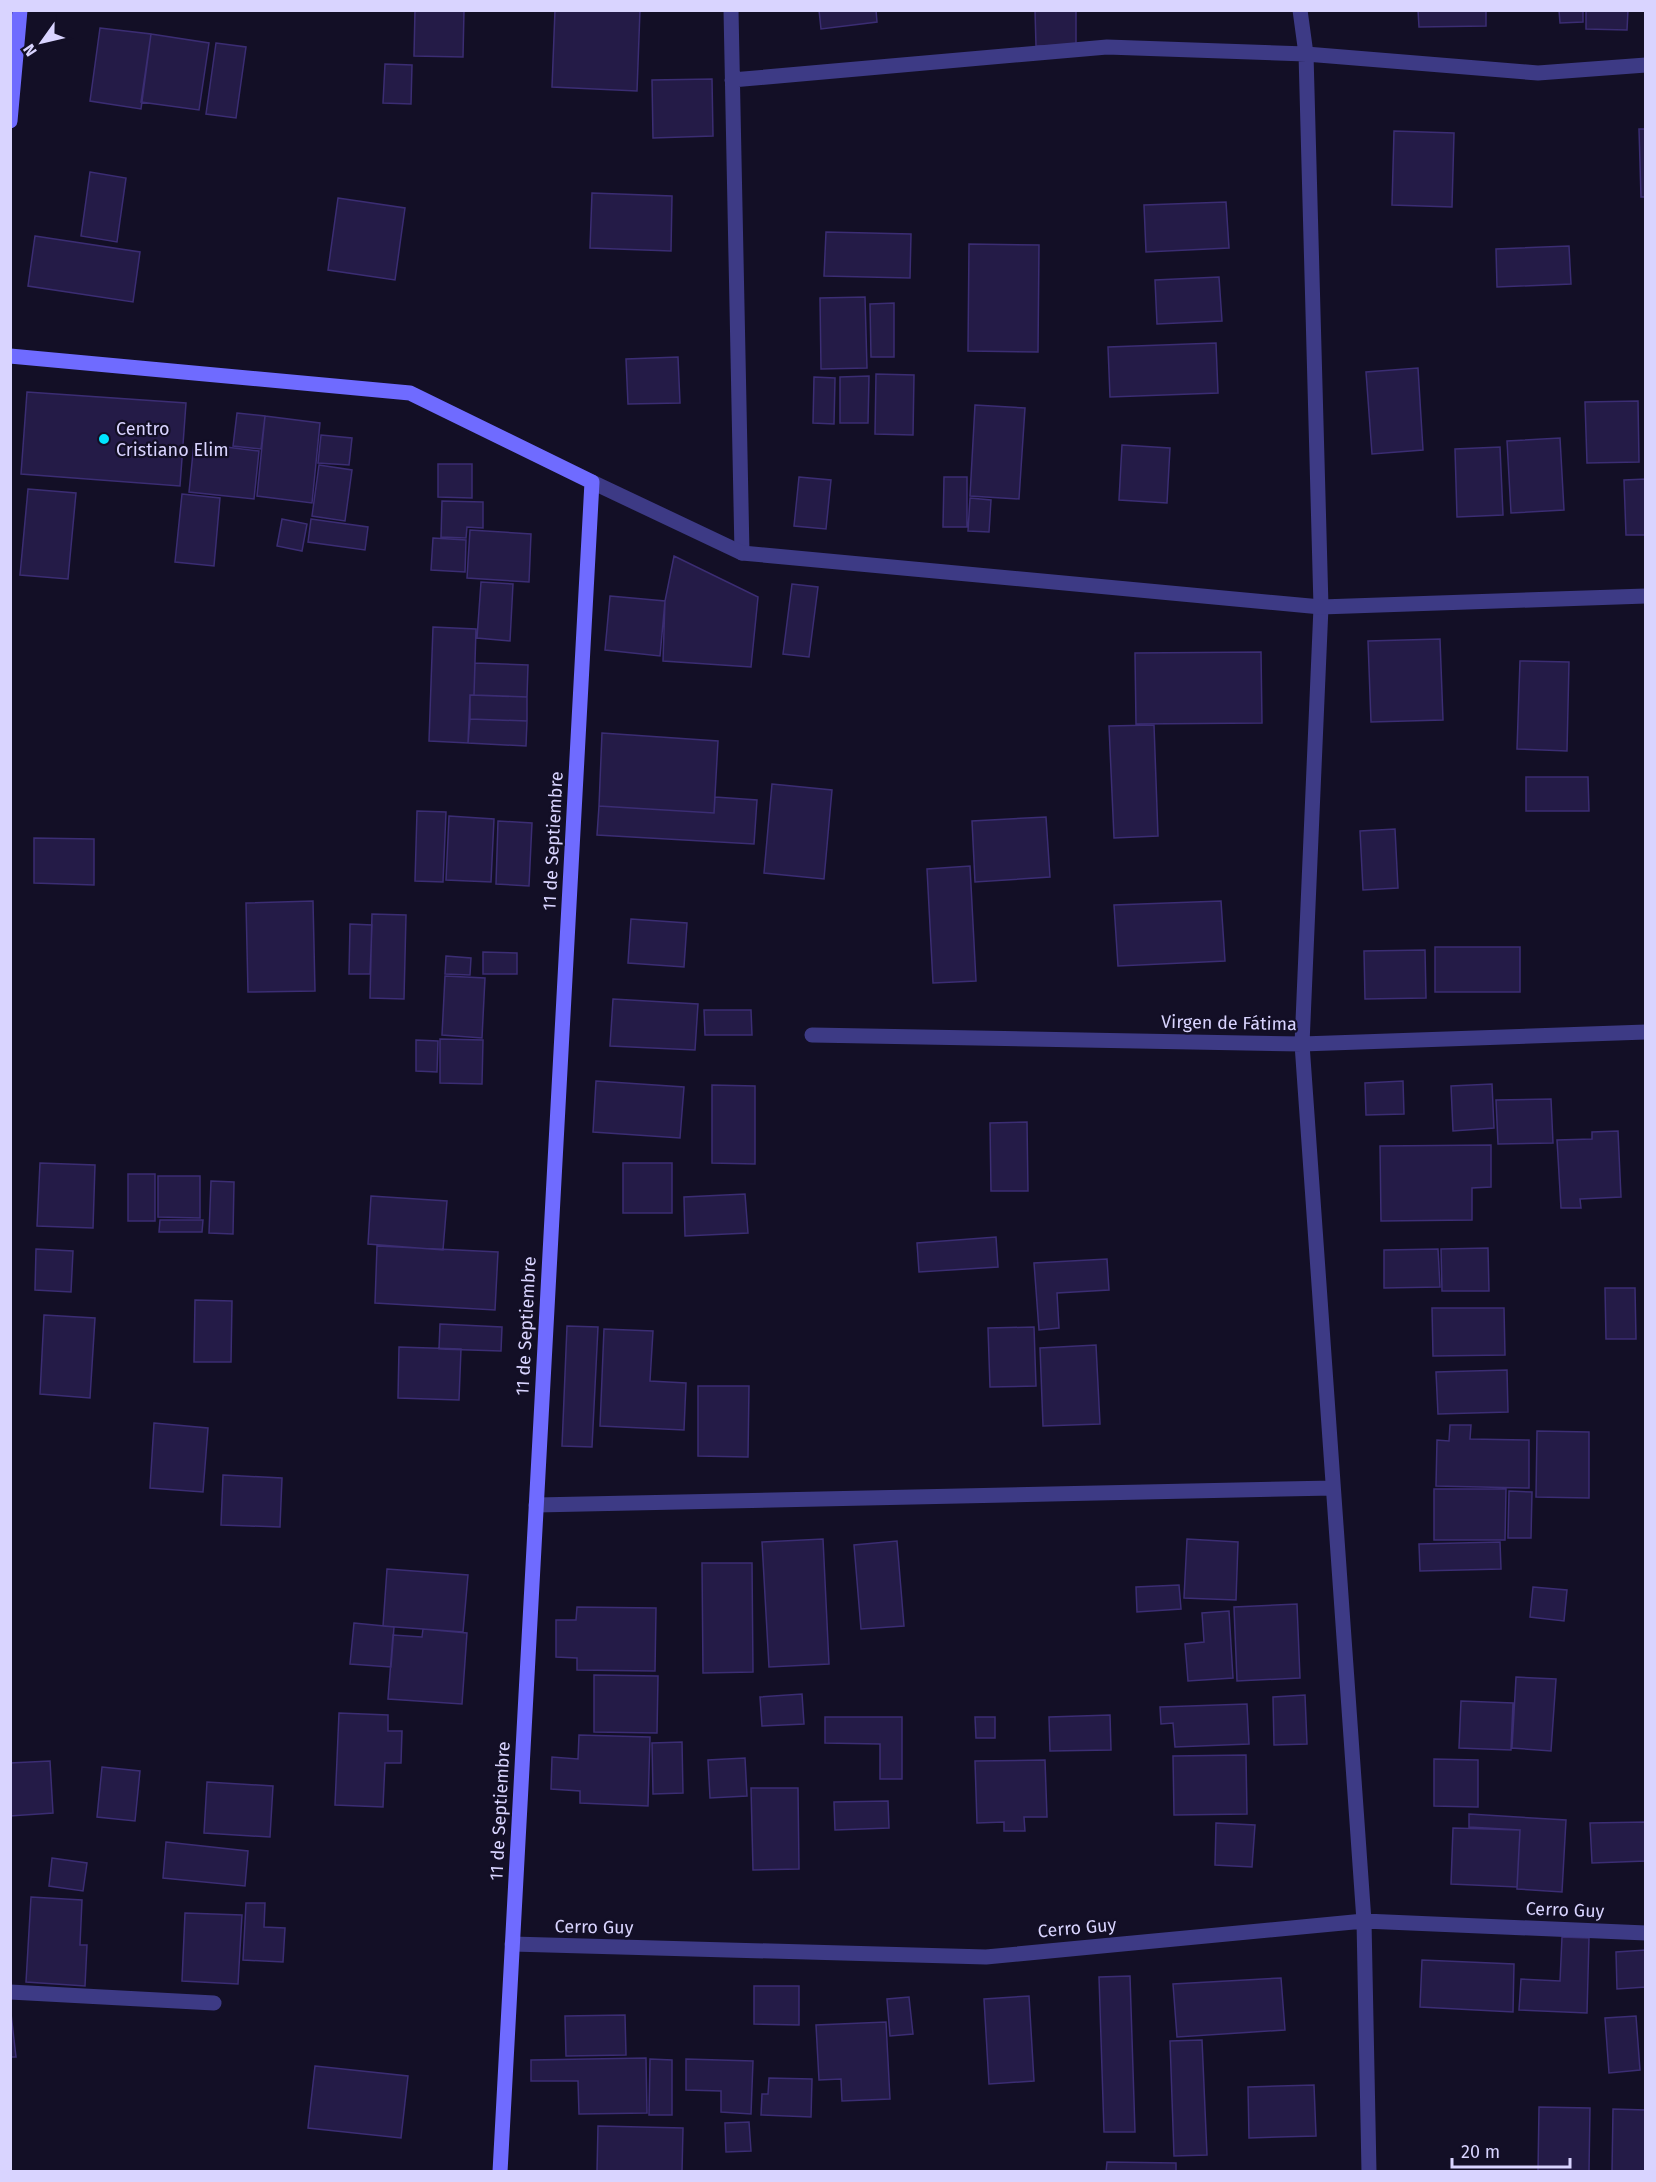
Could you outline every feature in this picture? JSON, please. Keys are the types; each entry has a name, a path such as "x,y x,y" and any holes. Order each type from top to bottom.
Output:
{"main road":[{"path":"10,121 20,10"},
{"path":"10,356 410,393 592,482"},
{"name":"11 de Septiembre","path":"500,2172 592,482"}],"street":[{"path":"731,10 742,553"},
{"path":"1300,10 1306,54 1321,607 1302,1044 1364,1921 1369,2172"},
{"path":"732,80 1107,46 1306,54 1538,73 1646,65"},
{"path":"592,482 742,553 1321,607 1646,597"},
{"name":"Virgen de Fátima","path":"813,1035 1302,1044 1646,1032"},
{"path":"536,1505 1333,1488"},
{"name":"Cerro Guy","path":"512,1944 986,1957 1364,1921 1646,1933"},
{"path":"10,1992 214,2002"}],"building":[{"path":"415,10 464,10 463,57 414,56"},
{"path":"555,10 640,10 637,91 552,87"},
{"path":"819,10 876,10 877,22 821,29"},
{"path":"1035,10 1076,10 1076,45 1036,46"},
{"path":"1418,10 1486,10 1486,26 1419,27"},
{"path":"1559,10 1583,10 1583,22 1560,23"},
{"path":"1586,10 1628,10 1627,30 1586,29"},
{"path":"100,28 151,34 141,109 90,101"},
{"path":"151,34 209,43 199,110 141,102"},
{"path":"216,43 246,47 236,118 206,114"},
{"path":"385,64 412,65 411,104 383,103"},
{"path":"712,79 713,136 653,138 652,80"},
{"path":"1639,129 1646,129 1646,197 1641,197"},
{"path":"1394,131 1454,133 1452,207 1392,205"},
{"path":"90,172 126,178 117,242 81,236"},
{"path":"592,193 672,196 671,251 590,248"},
{"path":"338,198 405,208 395,280 328,270"},
{"path":"1226,202 1229,248 1146,252 1144,205"},
{"path":"826,232 911,234 910,278 824,276"},
{"path":"35,236 140,252 133,302 28,286"},
{"path":"969,244 1039,245 1038,352 968,351"},
{"path":"1569,246 1571,284 1497,287 1496,249"},
{"path":"1219,277 1222,321 1157,324 1155,280"},
{"path":"865,297 867,368 821,369 820,298"},
{"path":"894,303 894,357 871,357 870,304"},
{"path":"1216,343 1218,393 1110,397 1108,347"},
{"path":"678,357 680,403 628,404 626,359"},
{"path":"1418,368 1423,450 1372,454 1366,372"},
{"path":"876,374 914,375 913,435 875,434"},
{"path":"869,376 868,423 840,423 840,377"},
{"path":"814,377 835,378 834,424 813,423"},
{"name":"Centro Cristiano Elim","path":"27,392 186,403 180,486 21,474"},
{"path":"1638,401 1639,462 1587,463 1585,402"},
{"path":"975,405 1025,408 1019,499 970,496"},
{"path":"237,413 265,416 261,449 233,446"},
{"path":"265,416 320,423 312,503 257,496"},
{"path":"321,435 352,438 349,465 318,463"},
{"path":"1560,438 1564,510 1511,513 1507,441"},
{"path":"194,443 259,451 254,499 189,492"},
{"path":"1122,445 1170,448 1167,503 1119,500"},
{"path":"1500,447 1503,515 1457,517 1455,449"},
{"path":"438,464 472,464 472,498 438,497"},
{"path":"319,465 352,470 345,521 312,516"},
{"path":"799,477 831,480 826,529 794,526"},
{"path":"944,477 967,477 967,527 943,527"},
{"path":"1646,479 1646,535 1626,535 1624,480"},
{"path":"28,489 76,493 68,579 20,575"},
{"path":"182,494 220,498 214,566 175,562"},
{"path":"970,498 991,500 989,532 968,531"},
{"path":"442,501 483,502 483,528 467,527 466,538 441,537"},
{"path":"282,519 307,524 302,551 277,546"},
{"path":"311,519 368,527 365,550 308,542"},
{"path":"470,530 531,534 529,582 467,578"},
{"path":"433,538 466,540 465,572 431,570"},
{"path":"674,556 758,597 751,667 663,661 665,601"},
{"path":"481,582 513,584 510,641 477,638"},
{"path":"792,584 818,587 809,657 783,654"},
{"path":"610,596 665,601 660,656 605,650"},
{"path":"433,627 476,629 474,695 470,695 468,743 429,741"},
{"path":"1440,639 1443,720 1371,722 1368,641"},
{"path":"1261,652 1262,723 1136,724 1135,653"},
{"path":"1520,661 1569,662 1567,751 1517,749"},
{"path":"475,663 528,665 527,697 474,695"},
{"path":"470,695 527,697 527,721 470,719"},
{"path":"470,719 527,721 526,746 468,743"},
{"path":"1154,725 1158,836 1114,838 1109,726"},
{"path":"602,733 718,741 714,813 599,806"},
{"path":"1526,777 1588,777 1589,811 1526,811"},
{"path":"772,784 832,790 824,879 764,873"},
{"path":"715,797 757,800 754,844 597,835 599,806 714,813"},
{"path":"417,811 446,812 443,882 415,881"},
{"path":"449,816 494,819 491,882 446,880"},
{"path":"1046,817 1050,877 975,882 972,821"},
{"path":"498,821 532,823 529,886 496,884"},
{"path":"1395,829 1398,888 1363,890 1360,831"},
{"path":"34,838 94,839 94,885 34,883"},
{"path":"970,866 976,981 933,983 927,869"},
{"path":"313,901 315,991 248,992 246,903"},
{"path":"1221,901 1225,961 1118,966 1114,905"},
{"path":"372,914 406,915 404,999 370,998"},
{"path":"631,919 687,923 684,967 628,963"},
{"path":"350,924 372,925 370,974 349,974"},
{"path":"1435,947 1520,947 1520,992 1435,992"},
{"path":"1425,950 1426,998 1365,999 1364,951"},
{"path":"483,952 517,953 517,974 483,974"},
{"path":"446,956 471,958 470,975 445,974"},
{"path":"445,976 485,978 482,1038 442,1035"},
{"path":"613,999 698,1004 695,1050 610,1046"},
{"path":"704,1010 751,1010 752,1035 705,1035"},
{"path":"440,1039 483,1040 482,1084 440,1083"},
{"path":"416,1040 438,1041 437,1072 416,1071"},
{"path":"596,1081 684,1087 680,1138 593,1132"},
{"path":"1403,1081 1404,1114 1366,1115 1365,1083"},
{"path":"1492,1084 1494,1128 1453,1131 1451,1086"},
{"path":"712,1085 755,1086 755,1164 712,1163"},
{"path":"1551,1099 1553,1143 1498,1144 1496,1100"},
{"path":"1027,1122 1028,1191 991,1191 990,1123"},
{"path":"1618,1131 1621,1197 1580,1199 1581,1208 1561,1208 1557,1140 1592,1139 1592,1132"},
{"path":"1491,1145 1491,1187 1472,1188 1472,1220 1381,1221 1380,1146"},
{"path":"40,1163 95,1165 93,1228 37,1226"},
{"path":"623,1163 672,1163 672,1213 623,1213"},
{"path":"128,1174 155,1174 155,1221 128,1221"},
{"path":"158,1176 200,1176 200,1218 158,1217"},
{"path":"211,1181 234,1182 233,1234 209,1233"},
{"path":"745,1194 748,1233 685,1236 684,1197"},
{"path":"371,1196 447,1201 443,1250 368,1244"},
{"path":"160,1220 203,1220 202,1232 159,1232"},
{"path":"996,1237 998,1267 919,1272 917,1243"},
{"path":"377,1246 498,1252 495,1310 375,1303"},
{"path":"1488,1248 1489,1291 1442,1291 1441,1249"},
{"path":"36,1249 73,1251 71,1292 35,1290"},
{"path":"1438,1249 1440,1287 1384,1288 1384,1250"},
{"path":"1107,1259 1109,1290 1057,1293 1059,1328 1039,1330 1034,1263"},
{"path":"1605,1288 1635,1288 1636,1339 1606,1339"},
{"path":"195,1300 232,1301 231,1362 194,1362"},
{"path":"1432,1308 1504,1308 1505,1355 1433,1356"},
{"path":"44,1315 95,1318 90,1398 40,1394"},
{"path":"440,1324 502,1327 501,1351 439,1349"},
{"path":"567,1326 598,1327 592,1447 562,1446"},
{"path":"1034,1327 1036,1386 990,1387 988,1328"},
{"path":"604,1329 653,1331 650,1381 686,1383 684,1430 600,1426"},
{"path":"1096,1345 1100,1424 1043,1426 1040,1348"},
{"path":"399,1347 461,1349 459,1400 398,1398"},
{"path":"1507,1370 1508,1412 1438,1414 1436,1372"},
{"path":"698,1386 749,1386 748,1457 698,1456"},
{"path":"154,1423 208,1428 203,1492 150,1488"},
{"path":"1450,1425 1471,1425 1470,1439 1529,1440 1529,1488 1436,1486 1437,1440 1449,1441"},
{"path":"1537,1431 1589,1432 1589,1498 1536,1497"},
{"path":"223,1475 282,1478 280,1527 221,1525"},
{"path":"1434,1489 1506,1489 1505,1540 1434,1540"},
{"path":"1509,1491 1532,1492 1531,1538 1508,1538"},
{"path":"823,1539 829,1664 769,1667 762,1542"},
{"path":"1187,1539 1238,1542 1236,1600 1184,1598"},
{"path":"897,1541 904,1626 861,1629 854,1545"},
{"path":"1500,1542 1501,1569 1420,1571 1419,1544"},
{"path":"702,1563 752,1563 753,1672 703,1673"},
{"path":"387,1569 468,1575 463,1632 383,1626"},
{"path":"1179,1585 1181,1609 1137,1612 1136,1587"},
{"path":"1533,1587 1567,1590 1564,1621 1530,1617"},
{"path":"1297,1604 1300,1678 1237,1681 1234,1607"},
{"path":"577,1607 656,1608 655,1671 577,1670 577,1658 556,1657 556,1620 576,1620"},
{"path":"1229,1611 1233,1678 1188,1681 1185,1644 1204,1642 1202,1613"},
{"path":"354,1623 394,1627 391,1667 350,1664"},
{"path":"423,1629 467,1633 462,1704 388,1699 393,1635 422,1637"},
{"path":"594,1675 658,1676 657,1733 594,1732"},
{"path":"1516,1677 1556,1679 1551,1751 1512,1748"},
{"path":"802,1694 804,1724 762,1726 760,1697"},
{"path":"1305,1695 1307,1744 1274,1745 1273,1697"},
{"path":"1461,1701 1513,1703 1511,1750 1459,1748"},
{"path":"1247,1704 1249,1744 1175,1747 1173,1723 1161,1724 1160,1707"},
{"path":"339,1713 388,1715 388,1731 402,1731 401,1763 385,1763 383,1807 335,1805"},
{"path":"1110,1715 1111,1750 1050,1751 1049,1717"},
{"path":"825,1717 902,1717 902,1779 880,1779 880,1744 825,1743"},
{"path":"975,1717 995,1717 995,1738 976,1738"},
{"path":"579,1735 650,1737 648,1806 580,1803 580,1791 551,1789 552,1757 578,1759"},
{"path":"682,1742 683,1793 653,1794 652,1743"},
{"path":"1246,1755 1247,1814 1174,1815 1173,1756"},
{"path":"745,1758 747,1796 710,1798 708,1760"},
{"path":"1434,1759 1478,1760 1478,1807 1434,1806"},
{"path":"1045,1760 1047,1817 1024,1817 1025,1831 1004,1831 1004,1822 977,1823 975,1761"},
{"path":"50,1761 53,1813 10,1816 10,1763"},
{"path":"102,1767 140,1771 135,1821 97,1817"},
{"path":"207,1782 273,1786 270,1837 204,1833"},
{"path":"751,1788 798,1788 799,1869 753,1870"},
{"path":"888,1801 889,1828 835,1830 834,1802"},
{"path":"1469,1814 1566,1820 1562,1892 1517,1889 1520,1830 1469,1827"},
{"path":"1646,1822 1646,1861 1592,1863 1590,1823"},
{"path":"1216,1823 1255,1825 1252,1867 1215,1865"},
{"path":"1453,1828 1520,1830 1517,1887 1451,1884"},
{"path":"166,1842 248,1851 245,1886 163,1878"},
{"path":"52,1858 87,1863 83,1891 49,1886"},
{"path":"31,1897 82,1900 80,1945 87,1945 85,1986 26,1982"},
{"path":"246,1903 265,1903 264,1927 285,1928 283,1962 243,1960"},
{"path":"185,1913 242,1915 238,1984 182,1981"},
{"path":"1562,1937 1589,1938 1587,2013 1519,2010 1521,1979 1560,1981"},
{"path":"1646,1950 1646,1987 1617,1989 1616,1952"},
{"path":"1422,1960 1514,1964 1513,2012 1420,2007"},
{"path":"1130,1976 1135,2132 1104,2132 1099,1977"},
{"path":"1281,1978 1285,2030 1177,2037 1173,1984"},
{"path":"754,1986 799,1986 799,2025 754,2024"},
{"path":"1029,1996 1034,2081 989,2084 984,1999"},
{"path":"909,1997 913,2034 890,2036 887,1999"},
{"path":"10,2005 16,2057 10,2057"},
{"path":"625,2015 626,2055 566,2056 565,2016"},
{"path":"1636,2016 1640,2070 1609,2073 1605,2018"},
{"path":"886,2022 890,2099 842,2101 841,2079 819,2080 816,2025"},
{"path":"1202,2040 1207,2155 1174,2156 1170,2041"},
{"path":"646,2058 647,2113 579,2114 578,2081 531,2081 531,2060"},
{"path":"650,2059 672,2060 672,2115 649,2115"},
{"path":"686,2059 753,2061 751,2114 721,2112 721,2091 686,2090"},
{"path":"315,2066 408,2076 401,2138 308,2128"},
{"path":"769,2078 812,2079 811,2117 761,2115 762,2094 768,2094"},
{"path":"1314,2085 1316,2136 1249,2138 1248,2087"},
{"path":"1539,2107 1590,2108 1589,2172 1538,2172"},
{"path":"1613,2109 1646,2110 1646,2172 1612,2172"},
{"path":"749,2122 751,2151 726,2152 725,2123"},
{"path":"598,2126 683,2128 682,2172 597,2172"},
{"path":"1107,2162 1176,2163 1176,2172 1106,2172"}],"place":[{"name":"Centro Cristiano Elim","path":"104,439"}]}
